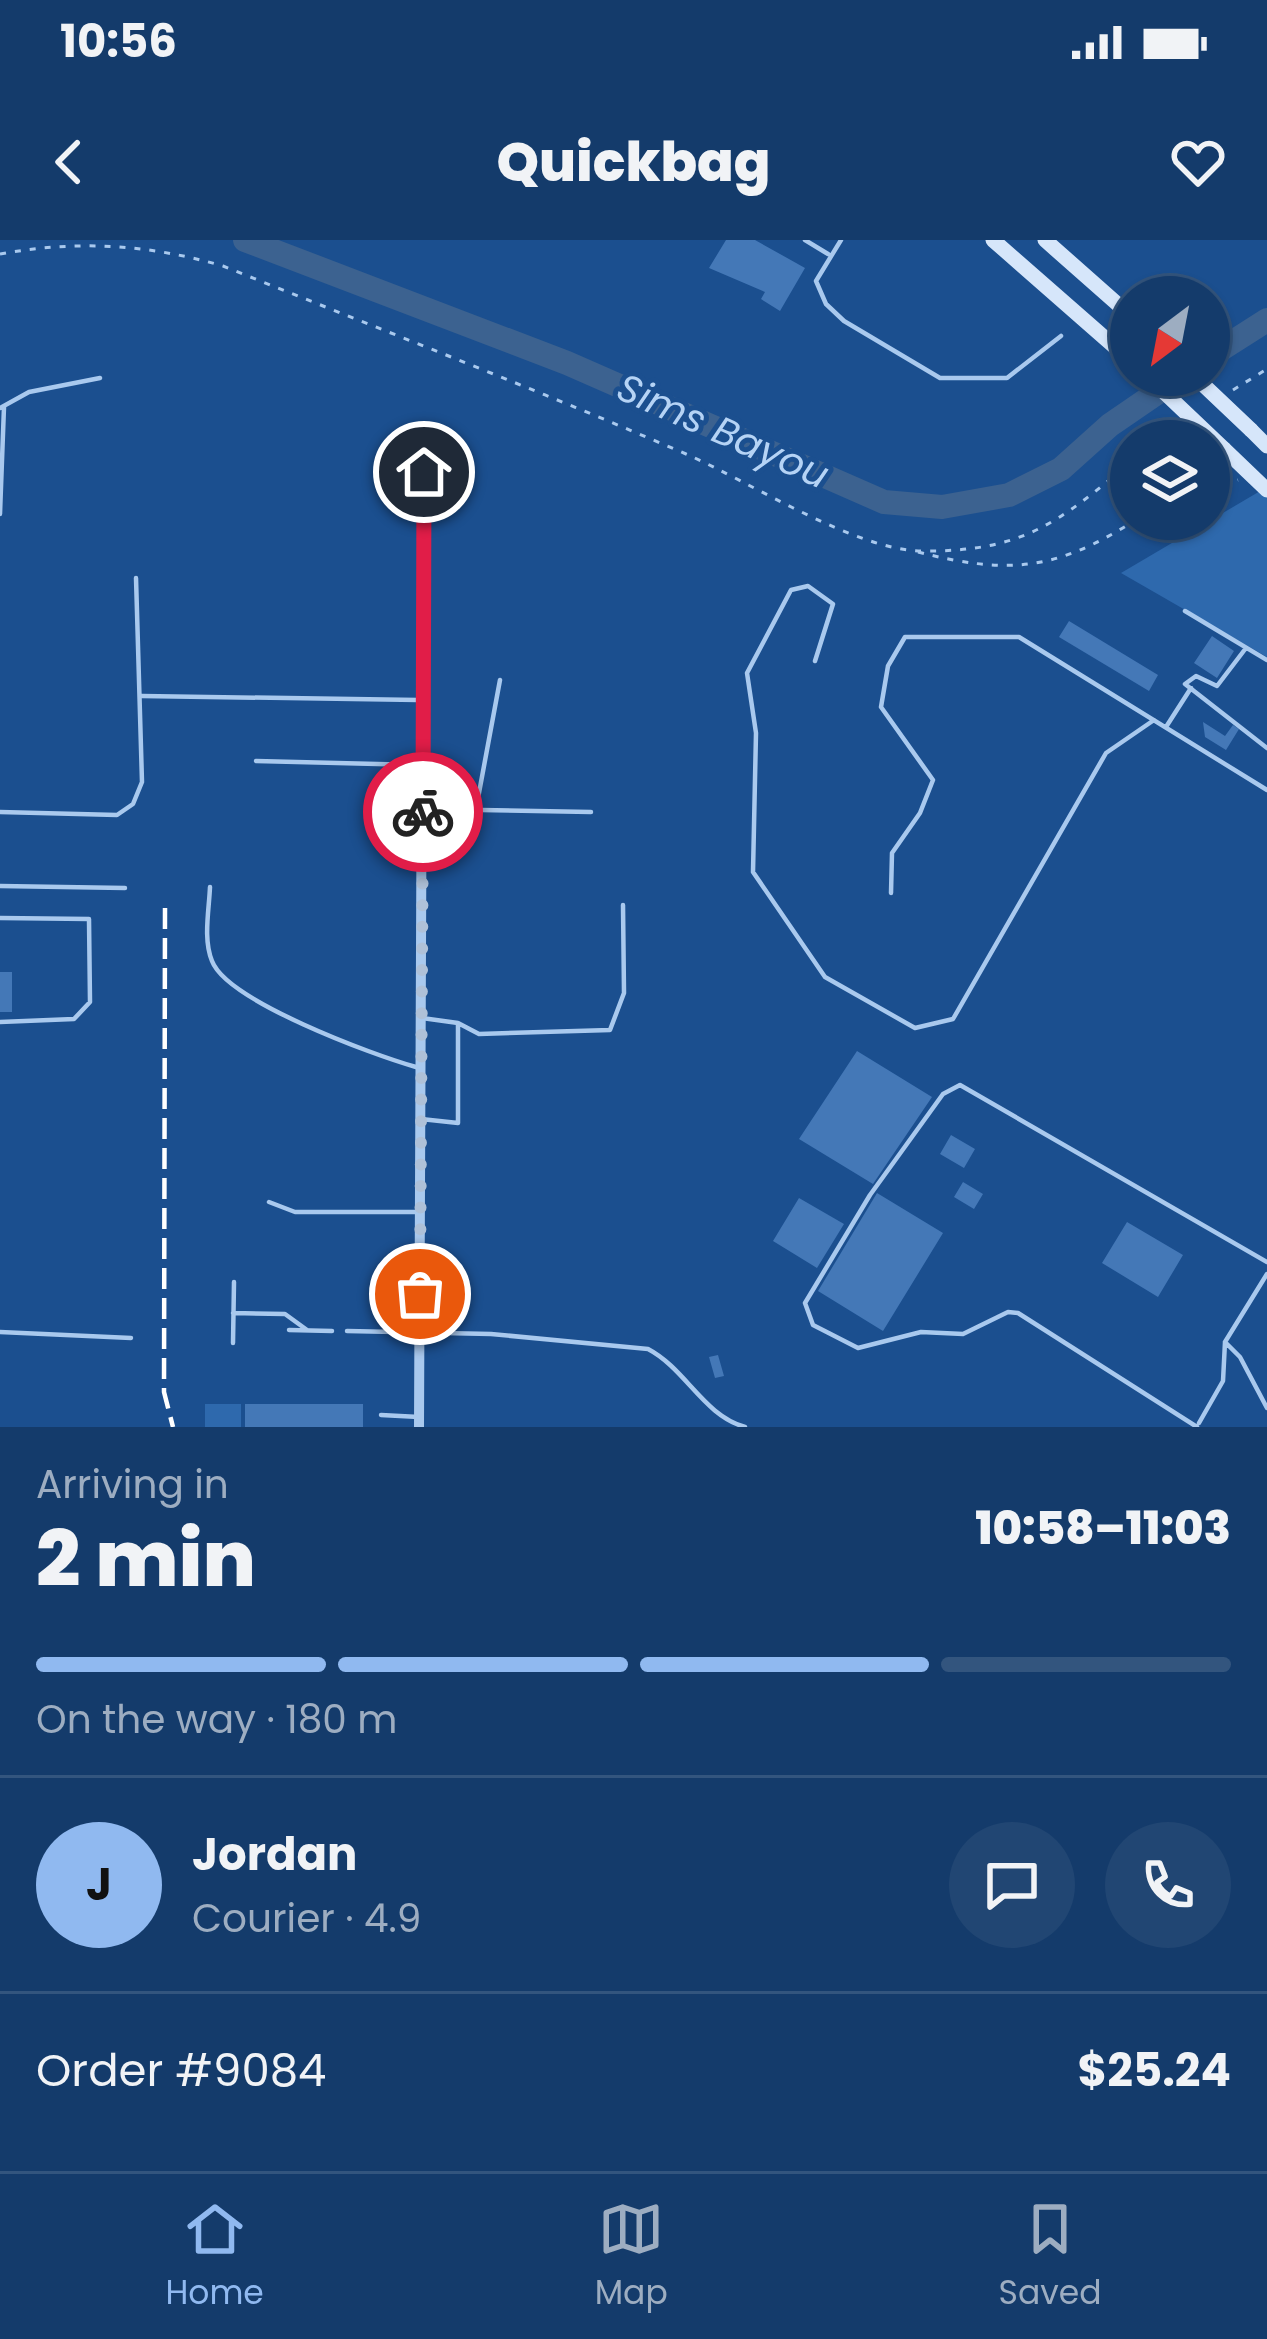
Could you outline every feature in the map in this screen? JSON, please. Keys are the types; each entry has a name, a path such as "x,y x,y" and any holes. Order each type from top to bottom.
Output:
{"main road":[{"path":"993,240 1110,341"},
{"path":"1045,240 1110,297"},
{"path":"1168,396 1267,490"},
{"path":"1215,396 1267,446"}],"street":[{"path":"419,1422 424,472"}],"lane":[{"path":"805,240 828,254"},
{"path":"841,240 828,254 816,281 826,304 844,321 940,378 1007,378 1060,336"},
{"path":"0,514 2,407 28,392 100,378"},
{"path":"0,812 126,812 142,782 136,578"},
{"path":"815,662 833,604 808,586 791,590 747,673 756,733 753,872 825,977 915,1028 953,1019 1106,753 1154,720"},
{"path":"1185,611 1267,660"},
{"path":"891,893 892,853 920,813 934,780 881,707 888,666 905,637 1019,637 1267,790"},
{"path":"1246,648 1218,685 1195,676 1185,682 1267,748"},
{"path":"476,809 500,680"},
{"path":"1166,728 1191,688"},
{"path":"140,696 424,700"},
{"path":"256,761 423,765"},
{"path":"423,808 591,812"},
{"path":"0,886 125,888"},
{"path":"210,887 207,943 218,974 328,1033 421,1069"},
{"path":"422,1018 458,1023 479,1034 610,1030 624,993 623,905"},
{"path":"0,918 89,919 90,1002 74,1019 0,1022"},
{"path":"421,1119 458,1123 458,1023"},
{"path":"1267,1262 960,1084 943,1094 870,1195 805,1303 813,1325 858,1348 921,1332 963,1334 1008,1312 1018,1313 1198,1426 1223,1381 1225,1342 1267,1274"},
{"path":"269,1202 295,1212 420,1212"},
{"path":"233,1343 234,1282"},
{"path":"233,1313 285,1314 307,1330"},
{"path":"289,1330 332,1331"},
{"path":"0,1331 131,1338"},
{"path":"347,1331 491,1334 648,1348 668,1360 718,1416 746,1427"},
{"path":"1225,1342 1240,1357 1267,1408"},
{"path":"382,1415 419,1422"}],"path":[{"path":"0,254 102,243 172,251 223,266 685,454 843,530 914,551 982,568 1014,568 1059,557 1110,532"},
{"path":"1230,482 1251,475"},
{"path":"914,551 983,549 1035,535 1110,478"}],"shaded area":[{"path":"1267,487 1267,657 1121,573 1177,540 1230,540 1230,509"},
{"path":"205,1404 241,1404 241,1427 205,1427"}],"building":[{"path":"726,240 755,240 805,268 780,311 761,299 765,292 709,268"},
{"path":"1069,621 1158,675 1149,691 1059,637"},
{"path":"1212,636 1234,651 1217,678 1194,663"},
{"path":"1203,722 1225,736 1233,725 1239,729 1226,750 1205,737"},
{"path":"0,972 12,972 12,1012 0,1012"},
{"path":"857,1051 932,1097 873,1184 799,1139"},
{"path":"951,1135 975,1149 964,1168 940,1154"},
{"path":"963,1182 983,1194 974,1209 954,1197"},
{"path":"877,1193 943,1233 883,1331 818,1291"},
{"path":"799,1198 844,1224 817,1268 773,1241"},
{"path":"1127,1222 1183,1255 1158,1297 1102,1263"},
{"path":"718,1355 724,1376 715,1378 709,1357"},
{"path":"245,1404 363,1404 363,1427 245,1427"}],"waterway":[{"name":"Sims Bayou","path":"245,240 567,363 884,502 942,507 1009,495 1061,469 1110,425 1152,396"},
{"name":"Sims Bayou","path":"1230,344 1267,320"}],"railway":[{"path":"165,908 164,1392 173,1427"}],"way so far":[{"path":"420,1294 423,812"}],"route":[{"path":"423,812 424,472"}]}
